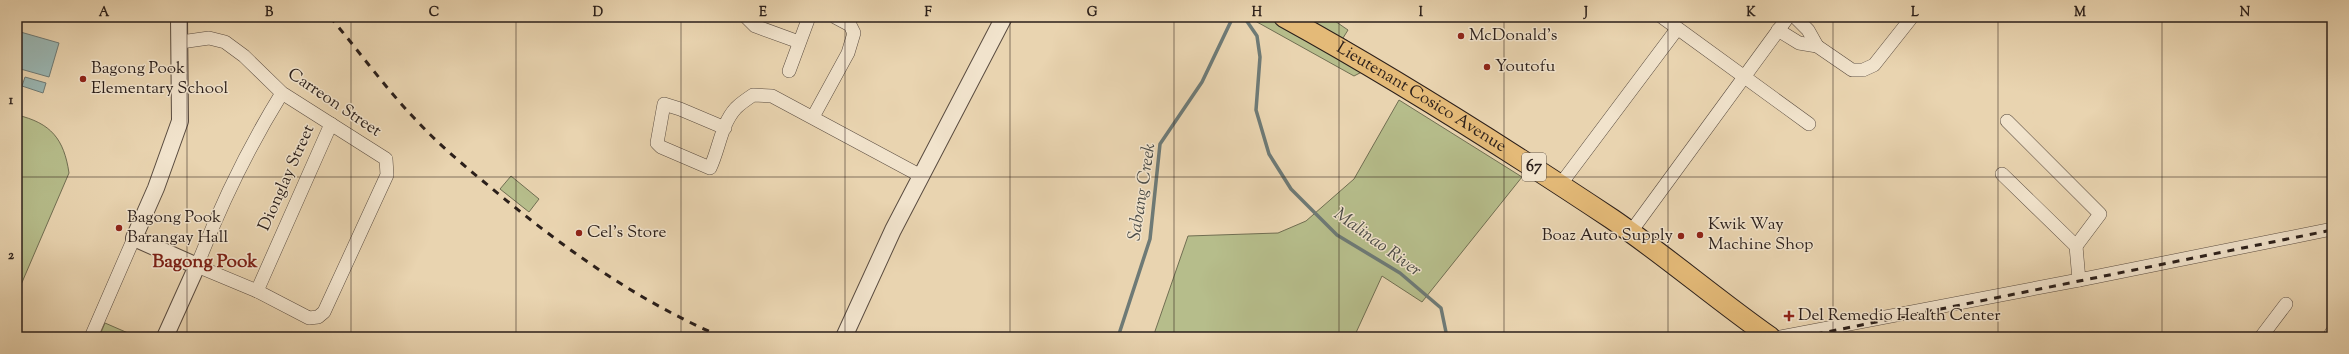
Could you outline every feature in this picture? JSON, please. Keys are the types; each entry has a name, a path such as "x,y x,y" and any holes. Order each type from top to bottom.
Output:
{"main road":[{"name":"Lieutenant Cosico Avenue","path":"1284,17 1408,88 1560,185 1630,233 1770,337"}],"street":[{"path":"91,337 156,188 180,121 179,17"},
{"path":"746,17 755,26 799,42"},
{"path":"789,71 809,17"},
{"path":"813,117 848,53 854,33 850,26 835,17"},
{"path":"844,337 893,230 1004,17"},
{"path":"1662,17 1744,75 1809,124"},
{"path":"1630,233 1744,75 1788,17"},
{"path":"1795,17 1808,30 1817,46"},
{"path":"1778,30 1800,43 1817,46 1852,70 1863,70 1874,65 1912,17"},
{"path":"1560,185 1677,29"},
{"name":"Carreon Street","path":"180,42 209,38 225,42 244,56 282,93 386,159 387,175 324,312 318,316 309,318 257,291"},
{"path":"165,337 197,266 213,225 254,139 282,93"},
{"path":"725,128 680,109 664,104 657,143 660,147 710,168 717,155 725,128 735,109 753,95 772,96 921,176"},
{"path":"2007,120 2100,214 2076,246"},
{"name":"Dionglay Street","path":"257,291 331,124"},
{"path":"2002,174 2076,246 2079,280"},
{"path":"1781,337 2079,280 2332,229"},
{"path":"134,238 257,291"},
{"path":"2261,337 2286,304"},
{"path":"2329,337 2332,332"}],"green space":[{"path":"1248,17 1329,17 1348,30 1343,38 1381,62 1354,76"},
{"path":"1399,100 1522,177 1422,302 1382,276 1354,337 1153,337 1188,236 1278,233 1306,221 1354,179"},
{"path":"17,115 29,118 39,123 54,134 64,151 69,173 17,294"},
{"path":"511,176 539,199 529,212 500,189"},
{"path":"105,323 128,333 127,337 99,337"}],"water":[{"path":"17,31 59,43 49,77 17,68"},
{"path":"25,77 46,83 43,93 22,86"}],"waterway":[{"name":"Sabang Creek","path":"1118,337 1150,239 1160,144 1202,82 1233,17"},
{"name":"Malinao River","path":"1244,17 1257,36 1260,57 1256,110 1269,154 1291,189 1337,235 1400,273 1441,308 1447,337"}],"railway":[{"path":"330,17 383,83 417,121 447,151 501,196 579,256 634,292 662,308 722,337"},
{"path":"1802,337 2332,230"}],"place":[{"name":"McDonald's","path":"1461,36"},
{"name":"Youtofu","path":"1487,67"},
{"name":"Bagong Pook Elementary School","path":"83,79"},
{"name":"Bagong Pook Barangay Hall","path":"119,228"},
{"name":"Cel's Store","path":"579,233"},
{"name":"Kwik Way Machine Shop","path":"1700,235"},
{"name":"Boaz Auto Supply","path":"1681,236"},
{"name":"Del Remedio Health Center","path":"1789,316"}],"district":[{"name":"Bagong Pook","path":"205,262"}]}
